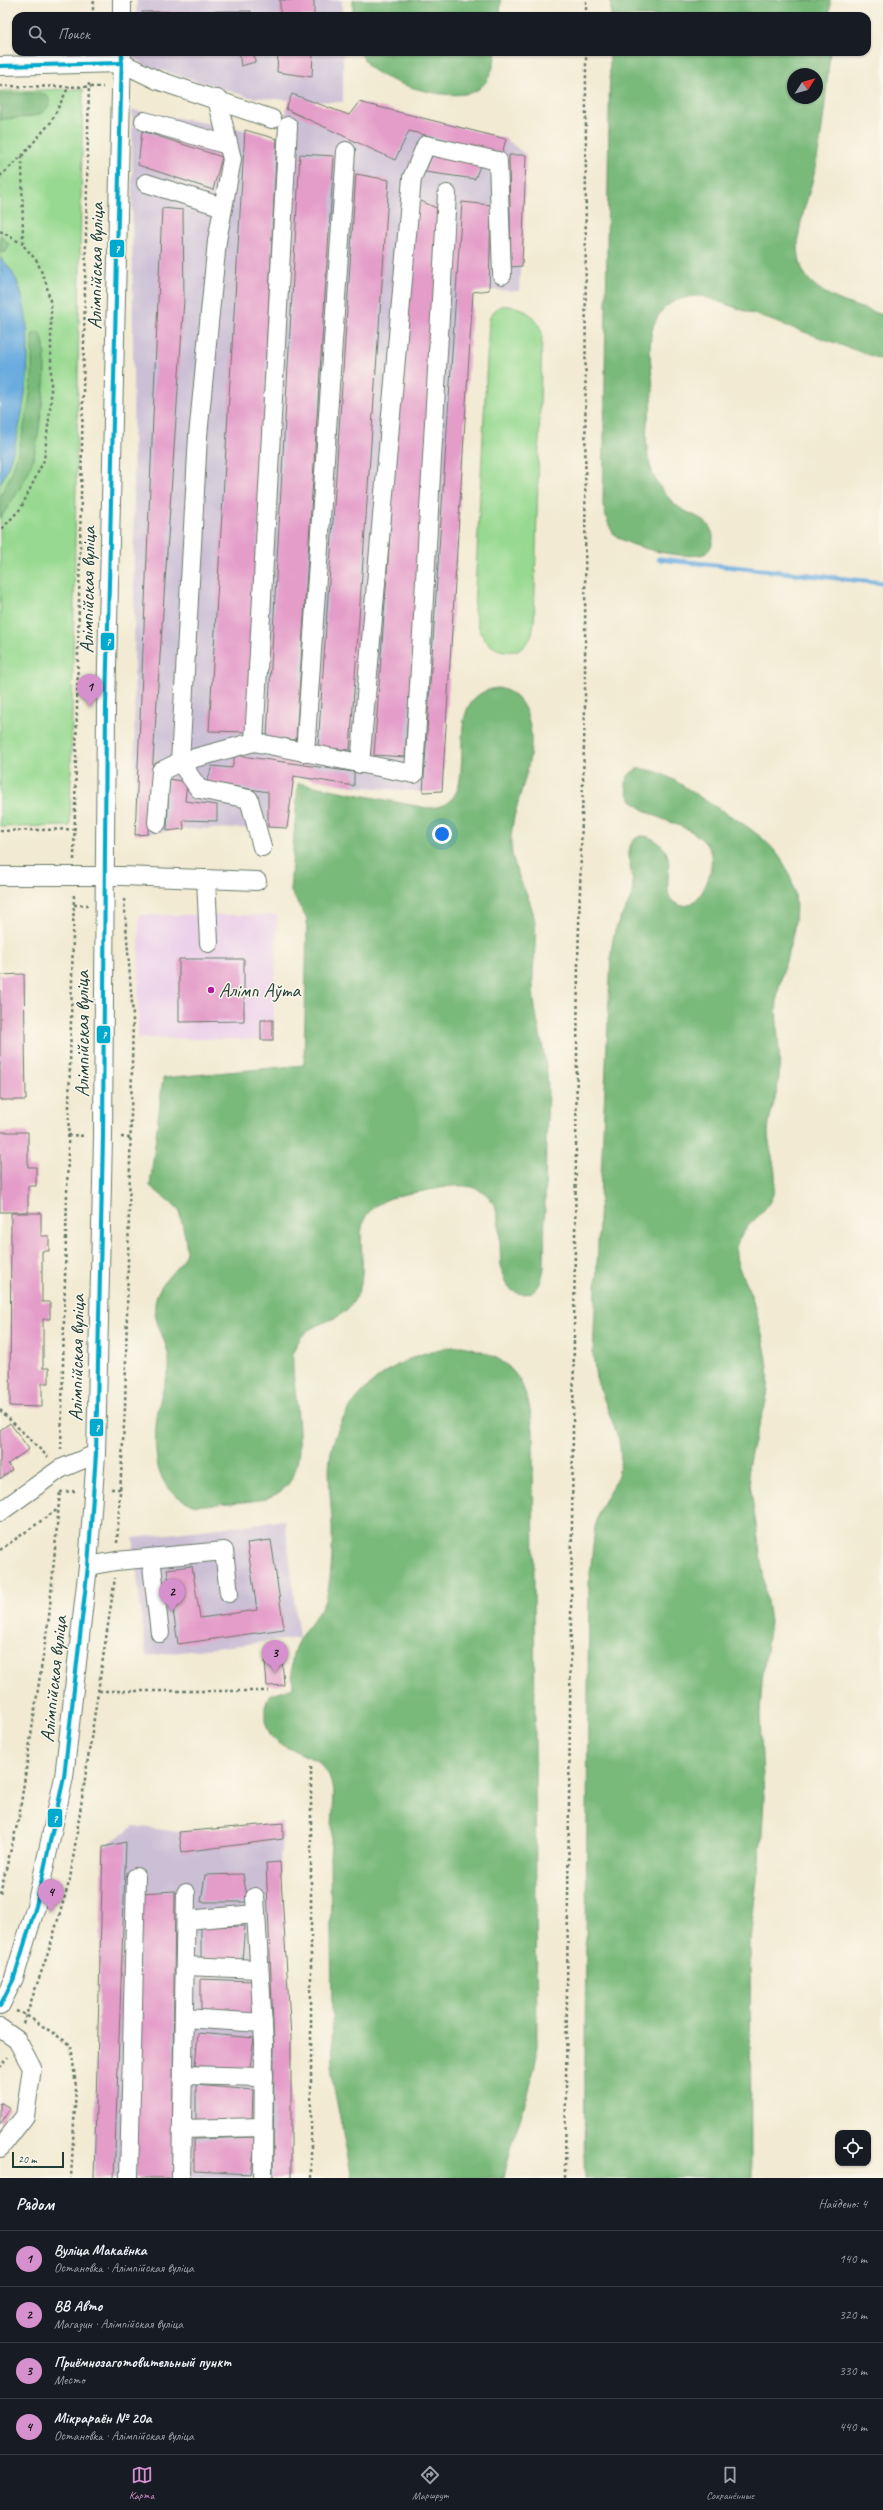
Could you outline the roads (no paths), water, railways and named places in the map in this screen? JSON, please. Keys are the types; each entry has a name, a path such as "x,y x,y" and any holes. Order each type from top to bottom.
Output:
{"street":[{"path":"122,0 122,12"},
{"path":"0,66 122,58 157,80 280,122 254,742"},
{"name":"Алімпійская вуліца","path":"0,2006 7,1975 36,1906 64,1777 88,1566 96,1454 103,1144 107,690 122,58"},
{"path":"217,100 232,159 217,241 198,436 180,762 199,789 249,799 262,847"},
{"path":"144,121 228,145"},
{"path":"360,764 412,178 426,145 498,161 502,275"},
{"path":"305,753 346,151"},
{"path":"146,183 223,207"},
{"path":"157,823 161,771 180,762 254,742 414,774 447,194"},
{"path":"0,876 105,876 257,881"},
{"path":"206,879 209,943"},
{"path":"0,1512 60,1468 96,1454"},
{"path":"88,1566 224,1551 229,1593"},
{"path":"151,1558 160,1633"},
{"path":"129,2178 136,1877"},
{"path":"181,2178 186,1893"},
{"path":"186,1920 256,1906 263,2023 263,2178"},
{"path":"185,1966 259,1969"},
{"path":"184,2018 263,2023"},
{"path":"0,2028 17,2040 32,2068 25,2116 0,2148"},
{"path":"183,2075 264,2077"},
{"path":"182,2129 263,2127"}],"water":[{"path":"0,258 15,277 23,303 28,334 24,402 18,434 0,484"}],"waterway":[{"path":"659,559 883,583"}],"place":[{"name":"Вуліца Макаёнка","path":"90,707"},
{"name":"Алімп Аўта","path":"211,990"},
{"name":"ВВ Авто","path":"172,1612"},
{"name":"Приёмнозаготовительный пункт","path":"275,1673"},
{"name":"Мікрараён № 20а","path":"51,1912"}]}
